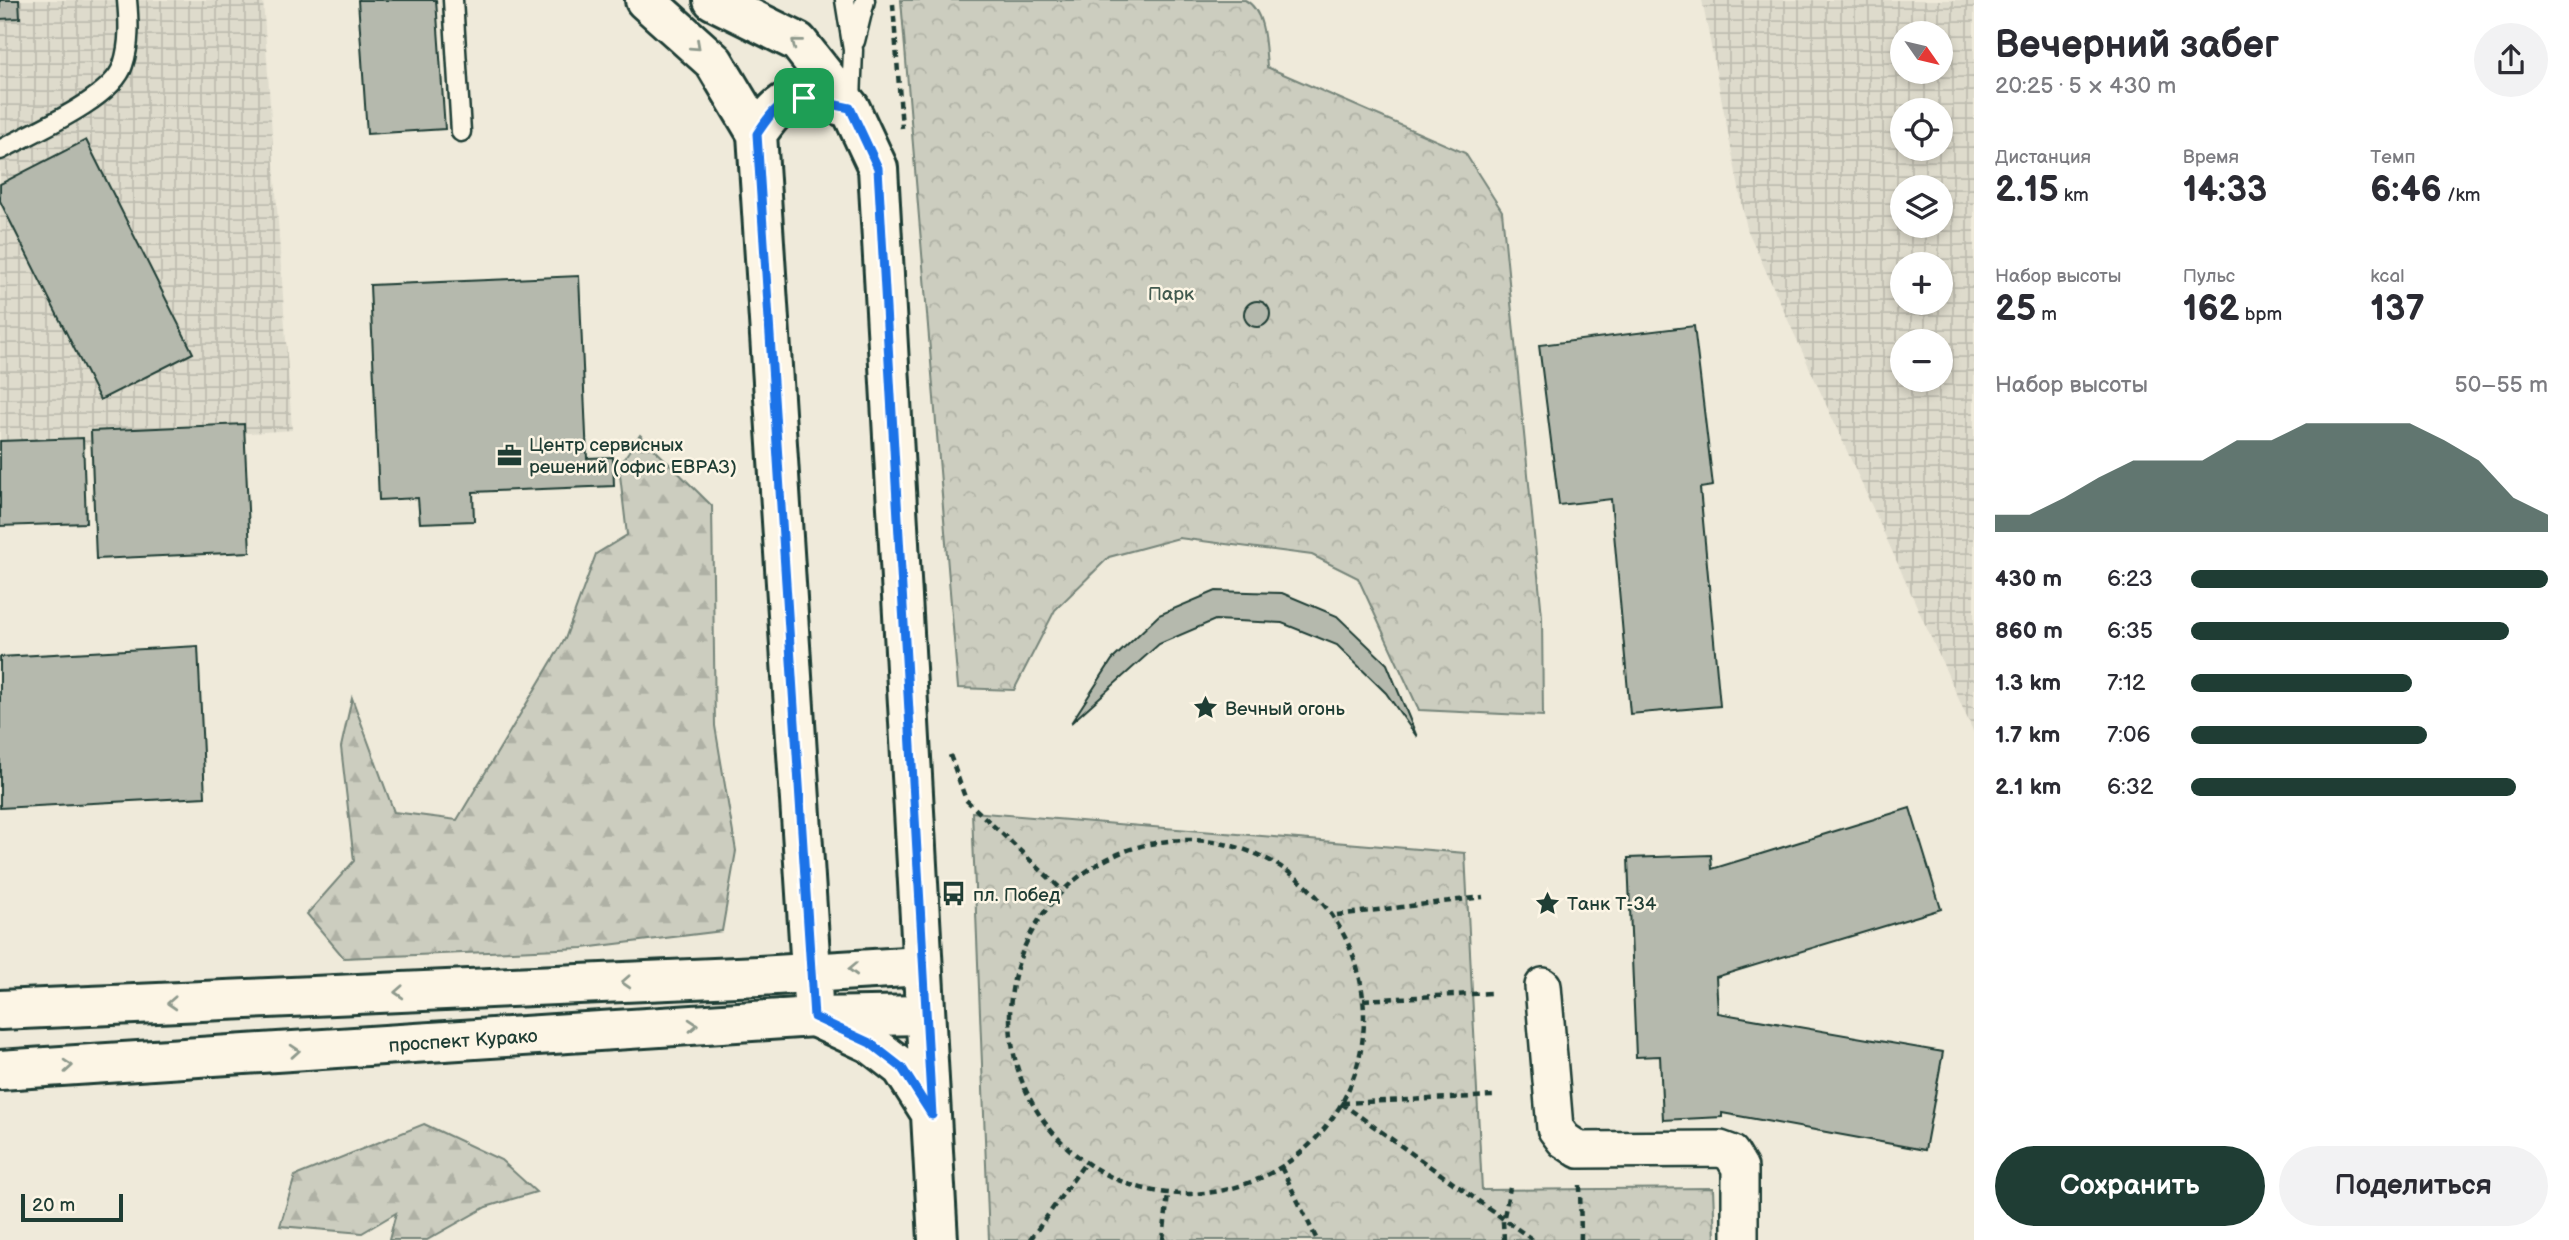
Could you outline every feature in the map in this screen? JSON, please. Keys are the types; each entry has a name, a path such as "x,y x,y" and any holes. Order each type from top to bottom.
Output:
{"main road":[{"path":"645,0 714,62 757,134 814,1017 870,1043 902,1068 932,1115"},
{"path":"713,0 798,42 850,108 878,168 938,1240"},
{"path":"757,134 776,107 786,100 804,98 850,108"},
{"path":"0,1010 745,977 922,966"},
{"name":"проспект Курако","path":"0,1070 814,1017 925,1015"}],"street":[{"path":"1543,986 1555,1128 1564,1140 1579,1150 1720,1149 1731,1153 1740,1168 1740,1240"}],"lane":[{"path":"0,150 107,90 123,67 129,31 127,0"},
{"path":"453,0 461,132"},
{"path":"845,0 853,50"},
{"path":"850,108 853,50 865,0"}],"path":[{"path":"892,0 903,138"},
{"path":"949,743 950,757 966,800 1061,890"},
{"path":"1212,840 1264,856 1309,887 1337,915 1356,964 1363,1000 1363,1035 1356,1070 1341,1103 1319,1135 1281,1167 1254,1181 1214,1192 1168,1194 1112,1179 1085,1163 1047,1128 1020,1083 1009,1032 1012,980 1030,931 1061,890 1105,858 1118,853 1157,841 1212,840"},
{"path":"1337,915 1483,897"},
{"path":"1363,1000 1490,993"},
{"path":"1341,1103 1494,1097"},
{"path":"1341,1103 1533,1240"},
{"path":"1579,1150 1581,1240"},
{"path":"1030,1240 1085,1163"},
{"path":"1281,1167 1317,1240"},
{"path":"1504,1240 1503,1221 1510,1188"},
{"path":"1163,1240 1168,1194"}],"shaded area":[{"path":"0,0 263,0 292,430 0,450"},
{"path":"1702,0 1974,0 1974,733 1747,229"}],"green space":[{"name":"Парк","path":"901,0 1245,0 1252,5 1261,21 1267,67 1465,153 1502,211 1542,616 1543,716 1419,710 1358,578 1312,555 1179,538 1109,557 1055,610 1014,690 958,688"},
{"path":"640,435 712,506 715,726 736,851 722,931 583,948 344,958 307,914 354,861 341,747 352,698 394,812 457,820 565,639 596,554 627,535 619,466"},
{"path":"972,812 1465,853 1482,1190 1713,1188 1715,1240 989,1240"},
{"path":"424,1124 501,1160 536,1192 486,1207 427,1240 389,1240 396,1213 362,1233 280,1226 295,1176"}],"building":[{"path":"0,0 19,0 20,18 0,19"},
{"path":"358,0 436,0 445,129 367,134"},
{"path":"86,140 193,353 100,400 0,201 0,184"},
{"path":"579,276 587,458 613,457 614,486 473,492 474,521 420,523 418,498 379,500 370,285"},
{"path":"1257,301 1266,305 1270,314 1266,323 1257,327 1248,323 1244,314 1248,305"},
{"path":"1694,326 1713,486 1700,488 1720,706 1630,714 1611,499 1559,505 1539,345"},
{"path":"244,424 250,552 96,559 91,431"},
{"path":"83,438 86,523 0,526 0,441"},
{"path":"1216,591 1282,593 1337,616 1387,664 1417,737 1386,693 1337,645 1282,623 1215,620 1159,644 1071,723 1112,660 1159,615"},
{"path":"198,646 205,797 0,808 0,657"},
{"path":"1910,808 1941,909 1716,977 1718,1013 1943,1052 1925,1150 1722,1113 1722,1117 1663,1120 1660,1056 1636,1057 1628,858 1711,855 1712,869"}],"place":[{"name":"Центр сервисных решений (офис ЕВРАЗ)","path":"509,455"},
{"name":"Вечный огонь","path":"1205,708"},
{"name":"пл. Побед","path":"953,894"},
{"name":"Танк Т-34","path":"1547,903"}],"route":[{"path":"804,98 850,108 878,168 932,1115 902,1068 870,1043 814,1017 757,134 776,107 786,100 804,98"}]}
